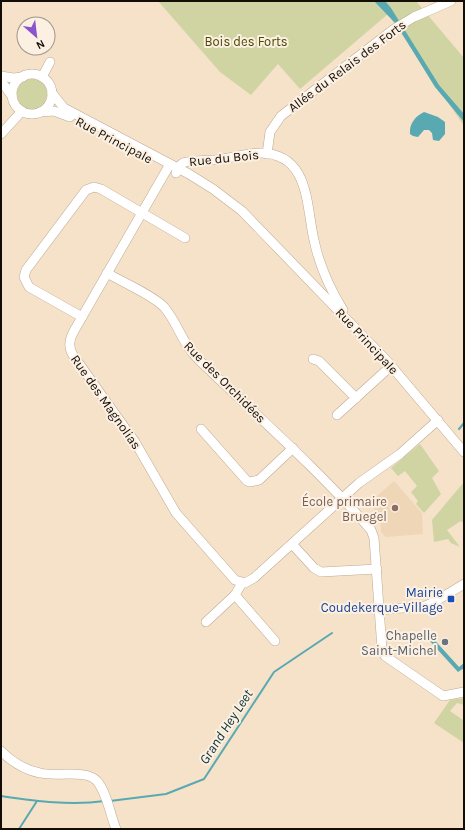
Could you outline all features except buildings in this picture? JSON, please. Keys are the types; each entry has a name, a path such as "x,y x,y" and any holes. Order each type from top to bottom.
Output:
{"street":[{"name":"Allée du Relais des Forts","path":"267,154 270,132 281,116 394,29 451,1"},
{"path":"42,77 50,62"},
{"path":"1,76 13,78 33,74 42,77 49,83 52,94 49,104 40,112 32,114 22,111 15,104 12,96 1,81"},
{"path":"12,96 15,84 23,77"},
{"name":"Rue Principale","path":"52,94 64,108 173,168 219,199 264,234 391,366 464,452"},
{"path":"1,134 22,111"},
{"name":"Rue Principale","path":"40,112 54,111 64,114 173,168"},
{"name":"Rue du Bois","path":"173,168 187,161 206,162 252,154 267,154 288,162 301,177 314,239 327,279 353,325"},
{"name":"Rue des Magnolias","path":"173,168 143,212 69,341 71,352 135,442 176,513 235,580 242,583"},
{"path":"82,317 29,287 25,281 24,272 84,192 89,189 98,188 143,212 185,238"},
{"name":"Rue du Bois","path":"318,289 322,277 321,263"},
{"name":"Rue des Orchidées","path":"107,274 163,306 194,355 261,419 294,448 373,533 377,569 382,649 387,657 443,696 464,692"},
{"path":"318,289 326,286 327,279"},
{"path":"313,359 319,361 356,398"},
{"path":"337,415 391,366"},
{"path":"206,622 235,596 242,583 252,580 342,498 363,480 400,454 438,420"},
{"path":"201,429 247,481 250,482 258,480 294,448"},
{"path":"292,544 314,568 321,572 377,569"},
{"path":"379,610 427,605 464,584"},
{"path":"235,596 275,641"},
{"path":"1,751 15,763 37,773 56,775 85,774 92,776 98,783 104,796 116,829"}],"shaded area":[{"name":"École primaire Bruegel","path":"394,481 422,513 423,534 386,537 381,532 380,515 369,503"}],"green space":[{"name":"Bois des Forts","path":"158,1 416,1 464,58 464,126 388,14 300,89 278,64 251,95 220,72"},
{"path":"32,79 43,83 47,94 43,105 32,109 21,105 17,94 21,83"},
{"path":"420,444 439,471 432,478 441,494 424,513 416,504 418,501 411,492 417,486 405,471 398,476 391,468"},
{"path":"464,482 464,523 461,521 447,530 460,547 451,543 448,539 434,542 432,520"},
{"path":"464,698 464,705 457,703 450,711 463,720 464,719 464,743 434,723 450,700"}],"water":[{"path":"374,1 385,1 391,8 439,85 464,114 464,122 435,87 396,24"},
{"path":"424,112 438,117 445,122 445,134 439,141 433,140 432,133 429,130 424,130 418,137 410,134 412,123"},
{"path":"430,635 459,667 464,663 464,668 458,672 427,638"}],"waterway":[{"name":"Grand Hey Leet","path":"459,429 464,423"},
{"name":"Grand Hey Leet","path":"110,801 166,794 204,779 274,672 332,633"},
{"name":"Grand Hey Leet","path":"1,796 66,803 105,801"},
{"path":"19,829 37,801"}],"place":[{"name":"École primaire Bruegel","path":"395,508"},
{"name":"Mairie Coudekerque-Village","path":"451,599"},
{"name":"Chapelle Saint-Michel","path":"445,642"}]}
